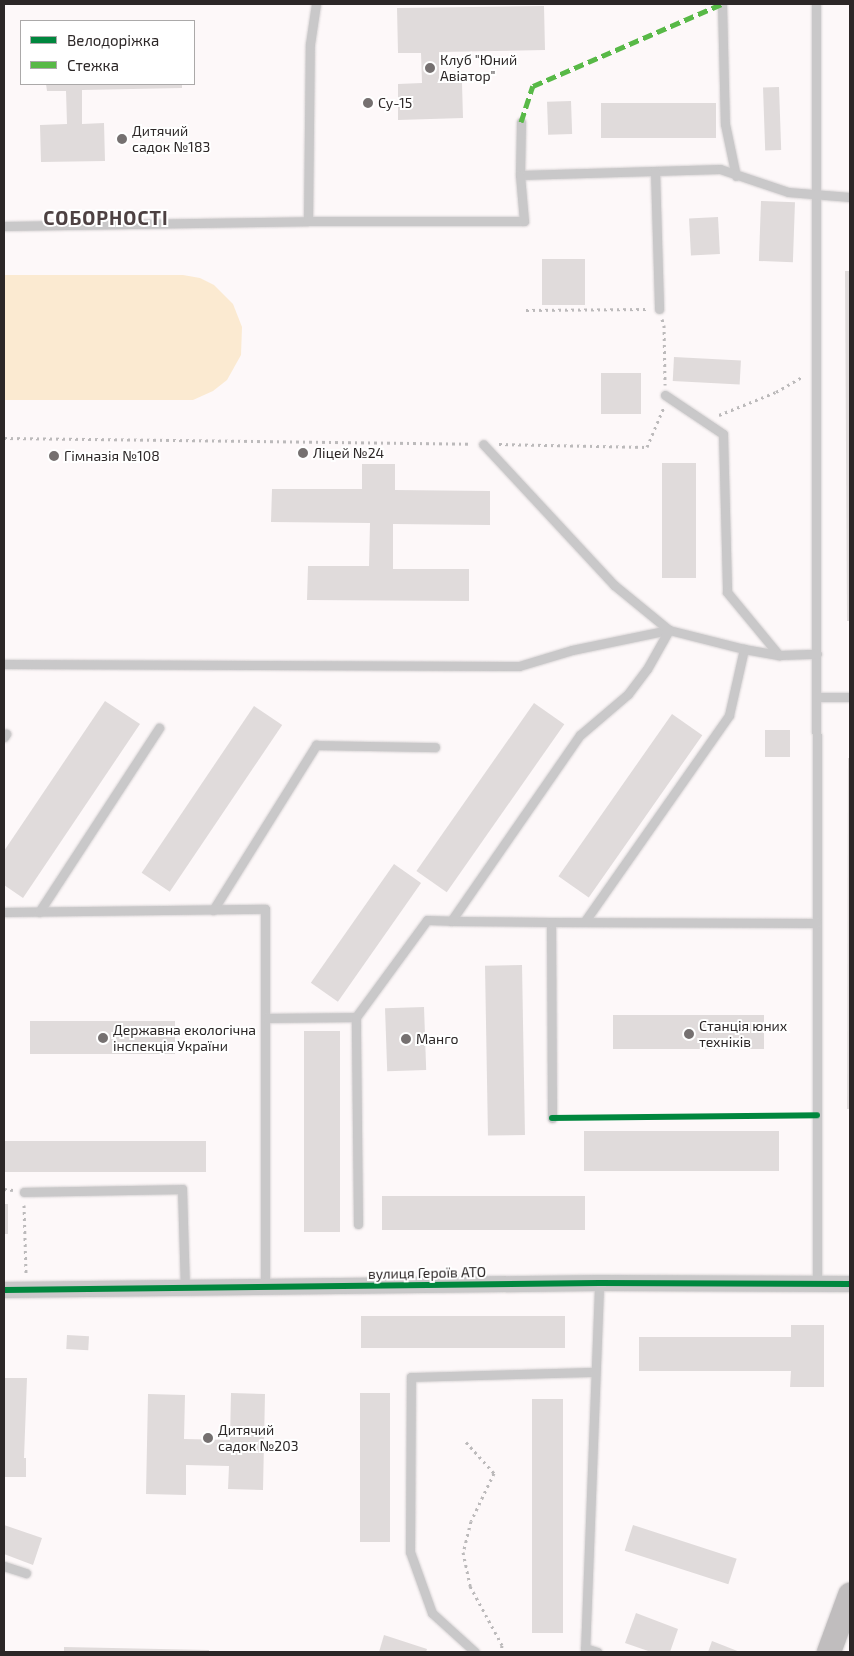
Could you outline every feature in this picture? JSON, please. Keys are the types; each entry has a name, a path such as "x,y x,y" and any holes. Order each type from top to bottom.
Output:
{"main road":[{"path":"829,1652 850,1595"}],"street":[{"name":"вулиця Героїв АТО","path":"4,1290 599,1283 850,1284"}],"lane":[{"path":"308,221 310,44 316,4"},
{"path":"722,4 725,124 736,176"},
{"path":"816,4 817,1284"},
{"path":"4,226 308,221 524,221 520,175 521,122"},
{"path":"520,175 720,169 736,176 788,192 850,197"},
{"path":"654,171 658,309"},
{"path":"666,395 723,434 727,592 779,655"},
{"path":"483,444 614,585 669,630 744,649 779,655 817,654"},
{"path":"4,664 519,666 572,650 669,630"},
{"path":"451,921 580,735 628,694 647,669 669,630"},
{"path":"585,922 729,715 744,649"},
{"path":"817,697 850,696"},
{"path":"39,912 159,728"},
{"path":"212,910 316,745 435,747"},
{"path":"4,912 265,909 265,1288"},
{"path":"358,1224 356,1017 427,920 817,923"},
{"path":"551,922 552,1118"},
{"path":"266,1018 356,1017"},
{"path":"24,1192 182,1189 185,1288"},
{"path":"597,1652 585,1650 594,1372 599,1283"},
{"path":"475,1652 432,1613 410,1552 411,1377 594,1372"},
{"path":"4,1566 26,1574"}],"path":[{"path":"526,310 658,309 664,324 666,395"},
{"path":"703,421 776,392 816,370"},
{"path":"4,438 647,447 665,406 672,409"},
{"path":"4,1189 24,1192 26,1290"},
{"path":"466,1442 494,1473 471,1521 463,1552 470,1586 502,1645 501,1652"}],"shaded area":[{"path":"4,275 183,275 200,278 214,285 233,304 242,327 241,355 227,380 213,391 193,400 4,400"}],"building":[{"name":"Клуб \"Юний Авіатор\"","path":"544,6 545,50 439,52 439,83 462,83 463,118 398,120 398,84 422,83 421,53 398,53 397,8"},
{"path":"46,85 182,85 182,88 82,90 82,124 104,123 105,161 41,162 40,125 67,124 66,91 47,91"},
{"path":"779,87 781,150 765,151 763,88"},
{"path":"571,101 572,134 548,135 547,102"},
{"path":"601,103 716,103 716,138 601,138"},
{"path":"761,201 795,202 793,262 759,261"},
{"path":"718,217 720,254 691,255 689,219"},
{"path":"542,259 585,259 585,305 542,305"},
{"path":"845,271 850,271 850,621 847,621"},
{"path":"674,357 741,361 740,384 673,381"},
{"path":"601,373 641,373 641,414 601,414"},
{"path":"662,463 696,463 696,578 662,578"},
{"path":"362,464 395,464 395,490 490,491 490,525 393,524 393,569 469,569 469,601 307,600 308,566 369,566 370,523 271,522 272,489 362,489"},
{"path":"105,701 140,724 23,898 4,885 4,851"},
{"path":"534,703 564,724 447,892 416,871"},
{"path":"254,706 282,725 170,892 142,873"},
{"path":"672,714 702,735 589,897 558,876"},
{"path":"765,730 790,730 790,757 765,757"},
{"path":"848,758 850,758 850,1109 847,1109"},
{"path":"394,864 421,883 338,1002 311,983"},
{"path":"522,965 525,1135 488,1136 485,966"},
{"name":"Манго","path":"424,1007 426,1070 387,1071 385,1008"},
{"name":"Станція юних техніків","path":"613,1015 764,1015 764,1049 613,1049"},
{"name":"Державна екологічна інспекція України","path":"30,1021 175,1021 175,1054 30,1054"},
{"path":"304,1031 340,1031 340,1232 304,1232"},
{"path":"584,1131 779,1131 779,1171 584,1171"},
{"path":"4,1141 206,1141 206,1172 4,1172"},
{"path":"382,1196 585,1196 585,1230 382,1230"},
{"path":"4,1204 8,1204 8,1234 4,1234"},
{"path":"361,1316 565,1316 565,1348 361,1348"},
{"path":"791,1325 824,1325 824,1387 790,1387 791,1371 639,1371 639,1337 791,1337"},
{"path":"67,1335 89,1336 88,1350 66,1349"},
{"path":"4,1378 27,1378 24,1458 26,1458 26,1477 4,1477"},
{"path":"231,1393 265,1394 263,1490 228,1489 229,1466 186,1465 186,1495 146,1494 148,1394 185,1395 184,1439 230,1440"},
{"path":"360,1393 390,1393 390,1542 360,1542"},
{"path":"532,1399 563,1399 563,1633 532,1633"},
{"path":"4,1525 42,1538 33,1565 4,1554"},
{"path":"633,1525 737,1559 728,1584 625,1551"},
{"path":"636,1613 678,1629 670,1652 651,1652 625,1643"},
{"path":"384,1635 427,1649 426,1652 379,1652"},
{"path":"712,1641 740,1652 708,1652"},
{"path":"64,1647 209,1650 209,1652 64,1652"}],"marked path":[{"path":"521,122 533,86 722,4"}],"cycle path":[{"path":"552,1118 817,1115"},
{"path":"4,1290 599,1283 850,1284"}],"place":[{"name":"Клуб \"Юний Авіатор\"","path":"430,68"},
{"name":"Су-15","path":"368,103"},
{"name":"Дитячий садок №183","path":"122,139"},
{"name":"Ліцей №24","path":"303,453"},
{"name":"Гімназія №108","path":"54,456"},
{"name":"Станція юних техніків","path":"689,1034"},
{"name":"Державна екологічна інспекція України","path":"103,1038"},
{"name":"Манго","path":"406,1039"},
{"name":"Дитячий садок №203","path":"208,1438"}],"district":[{"name":"СОБОРНОСТІ","path":"106,218"}]}
